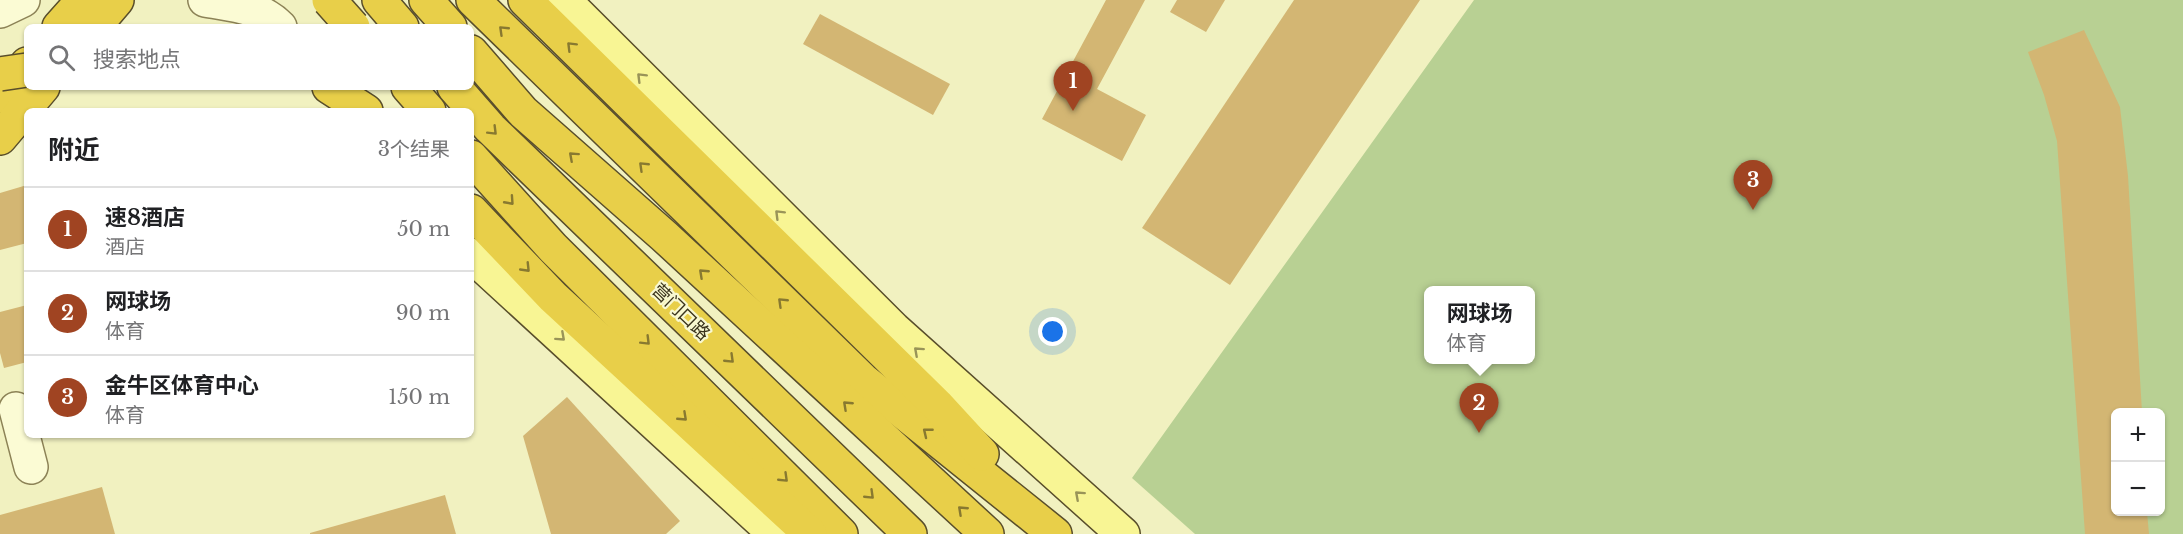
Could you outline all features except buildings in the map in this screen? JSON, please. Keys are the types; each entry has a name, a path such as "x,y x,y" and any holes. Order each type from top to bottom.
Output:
{"highway":[{"path":"62,24 83,0"},
{"path":"97,24 117,0"},
{"path":"329,0 349,24"},
{"path":"379,0 399,24"},
{"path":"426,0 447,24"},
{"path":"473,0 863,380 1056,534"},
{"path":"525,0 937,405 1056,534"},
{"path":"474,55 523,112 664,236 987,534"},
{"path":"0,96 24,68"},
{"path":"0,74 24,70"},
{"path":"25,108 40,90"},
{"path":"334,90 361,108"},
{"path":"411,90 426,108"},
{"name":"营门口路","path":"457,90 472,108"},
{"path":"0,138 24,110"},
{"name":"营门口路","path":"474,110 490,128 910,534"},
{"path":"474,160 553,248 841,534"},
{"path":"474,214 554,297 810,534"}],"main road":[{"path":"343,0 351,24"},
{"path":"564,0 894,329 1122,534"},
{"path":"366,90 370,108"},
{"path":"474,261 776,534"}],"street":[{"path":"0,11 23,0"},
{"path":"205,0 251,8 272,18 277,24"},
{"path":"321,90 334,108"},
{"path":"14,409 32,467"}],"green space":[{"path":"1474,0 2183,0 2183,534 1195,534 1132,478"}],"place":[{"name":"速8酒店","path":"1073,111"},
{"name":"金牛区体育中心","path":"1753,210"},
{"name":"网球场","path":"1479,433"}]}
